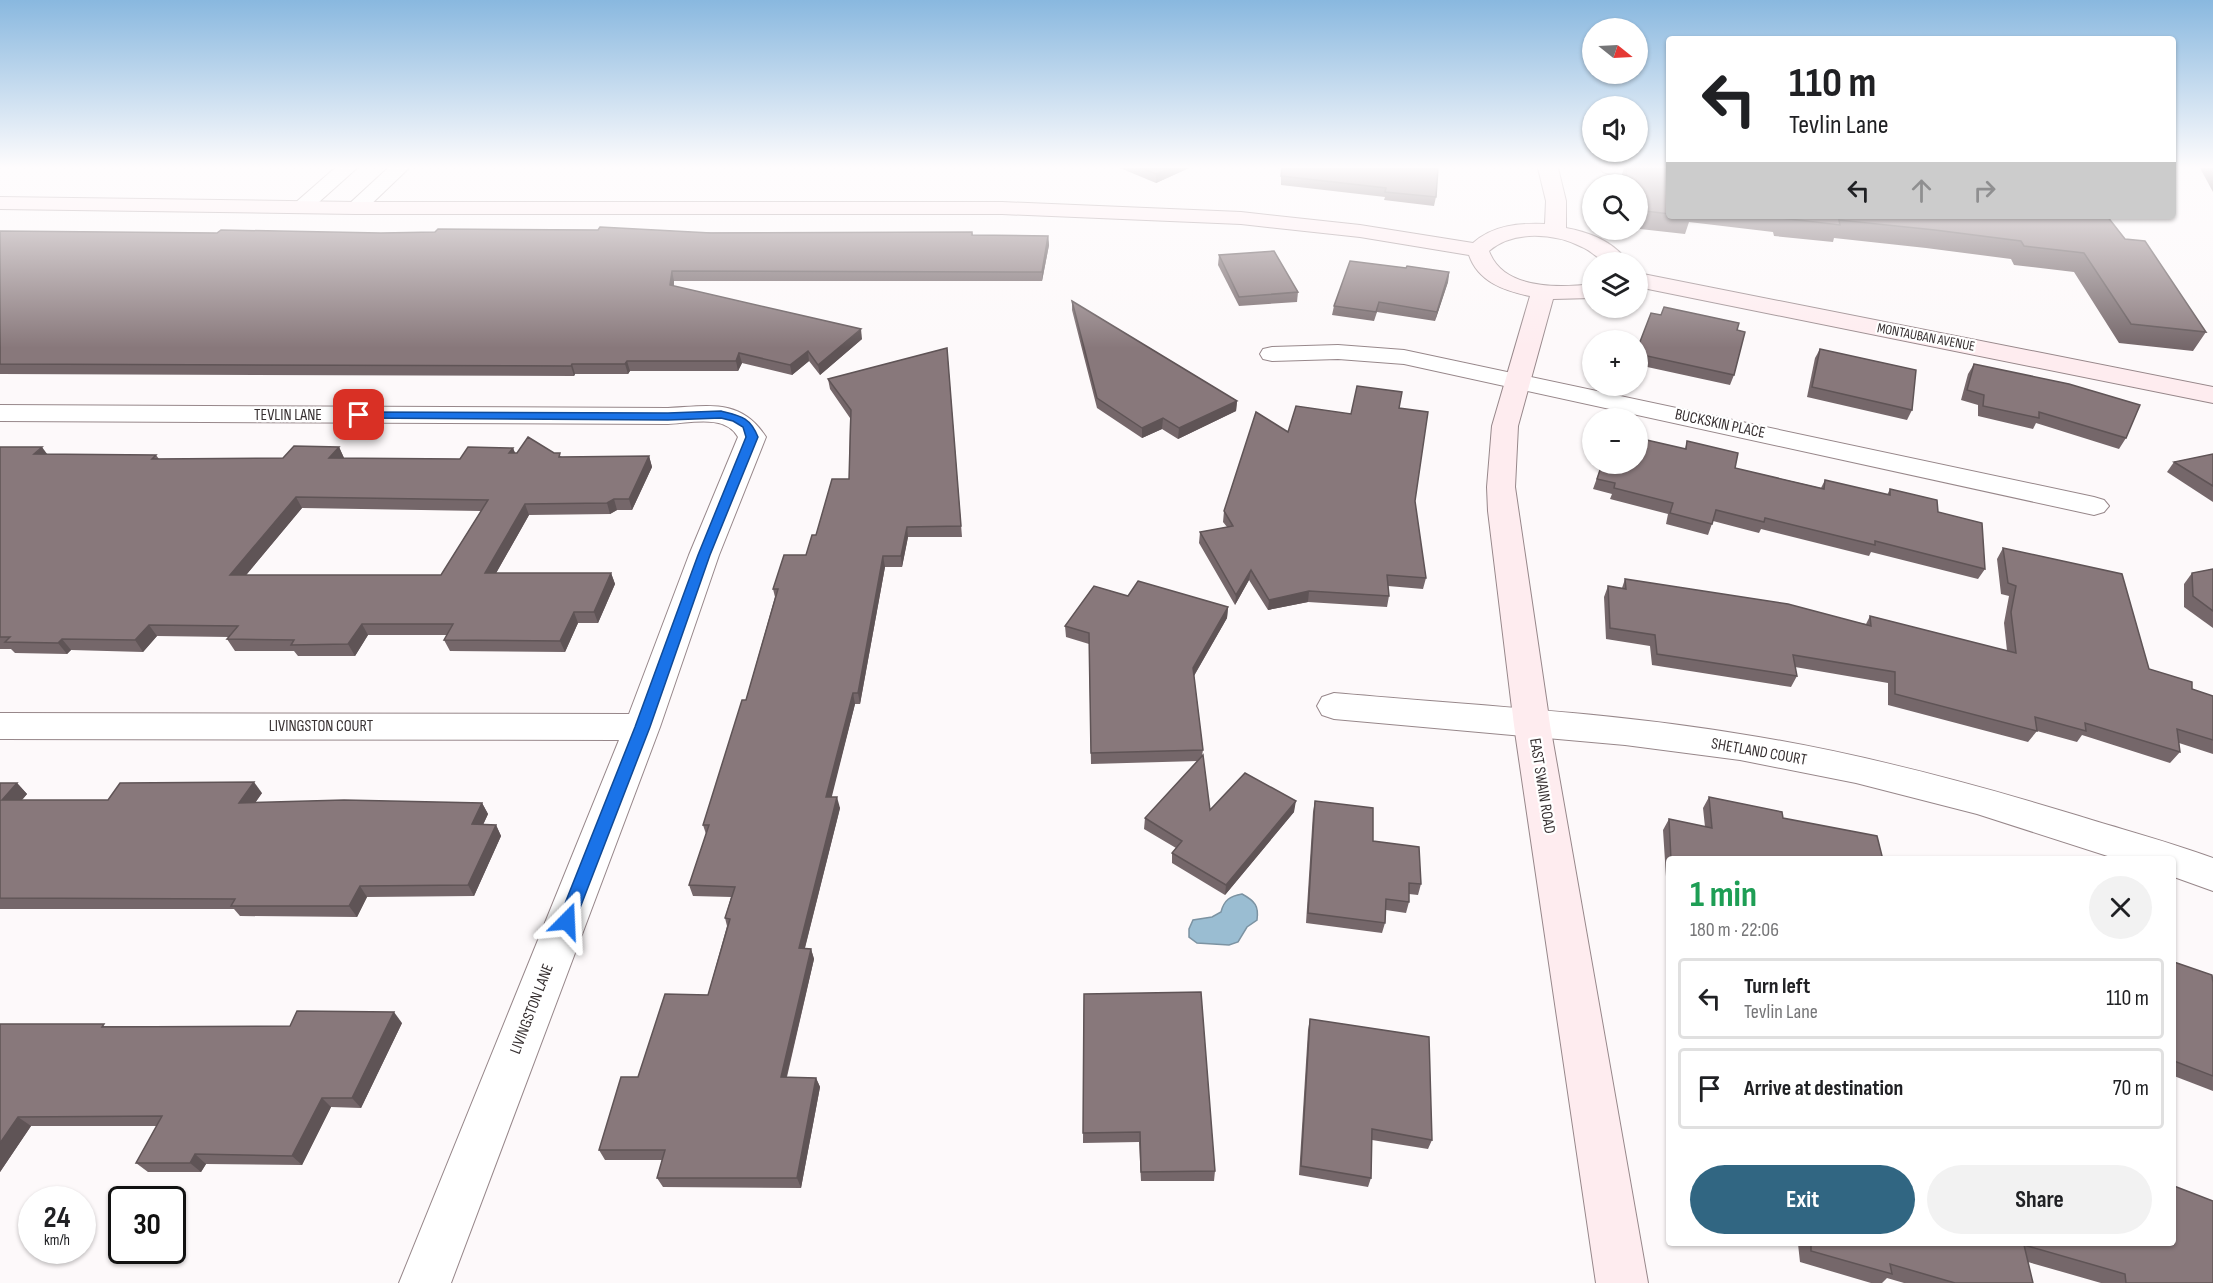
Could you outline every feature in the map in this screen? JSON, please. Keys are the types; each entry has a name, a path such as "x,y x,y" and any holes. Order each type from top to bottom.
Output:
{"street":[{"path":"1326,228 1478,250"},
{"path":"1555,228 1555,232"},
{"path":"1582,292 1543,292 1501,279 1486,270 1479,260 1478,250 1484,242 1496,236 1533,230 1555,232 1597,245 1608,252"},
{"name":"MONTAUBAN AVENUE","path":"1648,282 2213,395"},
{"name":"EAST SWAIN ROAD","path":"1543,292 1505,426 1502,487 1532,725 1622,1283"},
{"name":"BUCKSKIN PLACE","path":"1272,354 1338,352 1404,357 2094,506"},
{"name":"TEVLIN LANE","path":"0,413 656,416 721,414"},
{"name":"LIVINGSTON LANE","path":"425,1283 642,727 704,555 752,437 747,426 737,418 721,414"},
{"name":"SHETLAND COURT","path":"1334,706 1625,732 1740,747 1856,769 1977,799 2159,856"},
{"name":"LIVINGSTON COURT","path":"0,726 642,727"},
{"name":"SHETLAND COURT","path":"2176,861 2213,875"}],"water":[{"path":"1242,894 1257,907 1257,920 1247,927 1238,942 1229,945 1197,943 1189,937 1189,929 1193,920 1212,917 1221,912 1228,899"}],"building":[{"path":"599,228 616,228 711,233 972,232 972,235 1048,236 1042,272 672,271 670,285 861,329 818,365 808,351 790,365 739,353 736,361 627,361 625,364 572,364 571,366 0,364 0,231 217,233 221,230 381,233 435,232 438,229 598,230"},
{"path":"1915,228 2116,228 2125,239 2145,241 2206,332 2131,324 2084,253 2024,246 2021,241"},
{"path":"1274,251 1298,292 1239,297 1219,255"},
{"path":"1350,261 1449,272 1437,312 1379,302 1376,312 1334,306"},
{"path":"1072,301 1237,401 1179,428 1163,418 1142,428 1097,398"},
{"path":"1664,307 1739,323 1737,330 1745,332 1734,375 1648,356 1648,330 1644,330 1651,313 1661,315"},
{"path":"947,348 961,526 907,527 901,556 883,556 858,693 853,693 826,797 837,797 799,948 811,949 781,1077 816,1078 797,1178 657,1178 665,1150 599,1150 621,1077 638,1077 665,994 708,995 730,919 725,918 735,887 689,885 709,825 703,825 742,700 746,700 778,589 773,589 784,555 806,555 812,535 816,535 832,479 849,479 851,410 828,379"},
{"path":"1820,349 1916,370 1912,410 1812,387"},
{"path":"1974,364 2069,384 2140,405 2126,438 2039,412 2039,418 1983,406 1984,395 1967,390"},
{"path":"1357,386 1402,392 1399,408 1428,412 1415,501 1426,578 1387,575 1389,596 1309,591 1269,600 1251,570 1236,595 1200,532 1233,526 1224,511 1256,412 1288,432 1296,406 1351,414"},
{"path":"528,437 554,453 560,453 559,457 649,456 629,499 614,499 607,503 525,504 485,573 611,573 594,612 574,612 560,641 444,640 453,624 362,624 348,644 291,645 294,640 227,639 238,626 149,625 135,640 62,639 58,643 5,642 10,637 0,637 0,447 42,447 34,454 156,455 152,459 283,458 294,446 339,447 329,458 460,459 468,447 513,448 509,453 517,453","holes":["296,497 488,500 441,575 230,575"]},
{"path":"1648,440 1686,449 1687,441 1738,453 1735,468 1824,489 1825,480 1890,495 1890,489 1937,500 1938,512 1982,523 1985,569 1875,541 1875,545 1765,518 1764,522 1716,510 1712,524 1670,513 1673,503 1614,488 1615,483 1597,479 1599,474 1648,474"},
{"path":"2213,454 2213,486 2174,462"},
{"path":"2003,548 2122,574 2149,669 2192,682 2192,689 2213,696 2213,740 2177,729 2180,752 2085,723 2086,731 2035,717 2037,731 1895,694 1895,672 1793,655 1797,676 1657,654 1655,635 1610,628 1608,586 1626,589 1625,579 1788,604 1871,626 1870,616 2016,653 2011,612 2016,586 2008,583"},
{"path":"2213,569 2213,611 2193,596 2192,573"},
{"path":"1138,581 1228,607 1193,668 1203,750 1091,753 1089,633 1065,626 1094,586 1128,596"},
{"path":"1203,755 1210,810 1245,773 1296,801 1226,885 1172,853 1182,841 1145,818"},
{"path":"254,782 239,803 344,800 482,803 472,824 496,825 468,885 360,886 349,906 231,906 235,899 0,898 0,783 17,783 2,800 108,800 120,783"},
{"path":"1709,797 1782,812 1783,818 1877,836 1882,856 1671,856 1669,819 1712,828"},
{"path":"1315,801 1373,808 1373,841 1419,847 1421,884 1409,883 1409,902 1386,899 1385,923 1308,913"},
{"path":"2176,963 2212,975 2213,1076 2176,1062"},
{"path":"1201,992 1215,1171 1141,1172 1140,1132 1083,1133 1084,994"},
{"path":"297,1011 394,1012 352,1098 322,1098 292,1156 195,1154 190,1163 136,1163 162,1116 18,1117 0,1143 0,1024 104,1024 102,1027 290,1026"},
{"path":"1310,1019 1429,1037 1432,1140 1372,1129 1371,1178 1301,1166"},
{"path":"2176,1187 2213,1201 2213,1283 2126,1283 2125,1274 2027,1246 2176,1246"},
{"path":"1811,1246 2024,1246 2033,1283 1955,1283 1890,1264 1892,1274 1811,1251"}],"route":[{"path":"359,415 668,416 721,414 737,418 747,426 752,437 704,555 642,727 567,921"}]}
